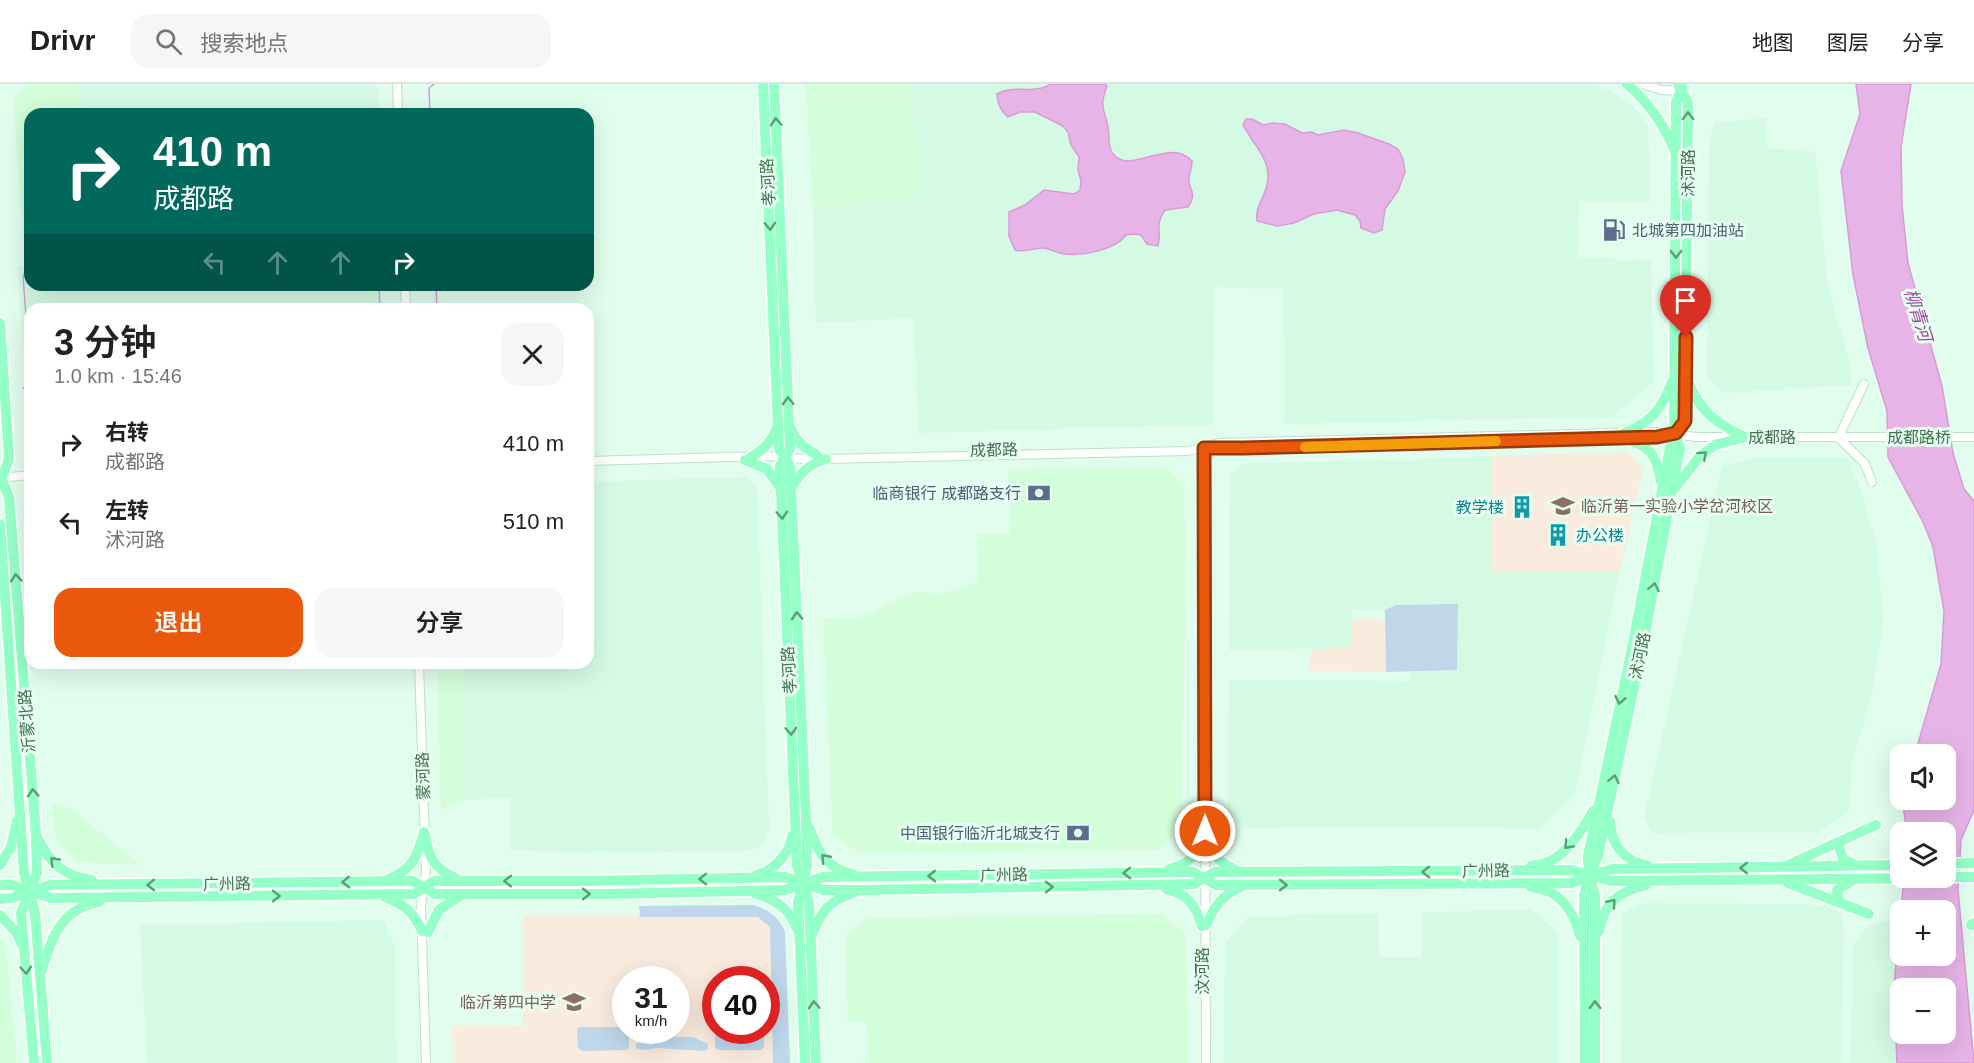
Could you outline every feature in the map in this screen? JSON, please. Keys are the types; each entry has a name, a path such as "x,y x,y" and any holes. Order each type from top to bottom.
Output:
{"main road":[{"name":"孝河路","path":"763,84 784,425"},
{"name":"孝河路","path":"774,84 784,425 779,449 790,466 786,489 800,816 797,866 809,902 805,939 805,1063"},
{"path":"1627,84 1665,127 1676,153"},
{"name":"沭河路","path":"1680,374 1676,102 1681,86"},
{"name":"沭河路","path":"1595,1063 1590,953 1584,895 1589,876 1588,856 1604,800 1633,643 1667,490 1670,448 1676,433 1680,374 1688,103 1681,86"},
{"path":"0,323 9,458 0,477 0,483"},
{"path":"1622,435 1653,417 1680,374 1706,413 1723,427 1741,435"},
{"path":"784,425 803,447 822,457 805,469 786,489 767,469 748,458 767,446 784,425"},
{"path":"1622,435 1641,443 1650,451 1667,490 1700,456 1715,445 1741,435"},
{"name":"沂蒙北路","path":"0,477 9,497 36,834 37,873 21,913 34,1063"},
{"name":"沂蒙北路","path":"0,524 24,873 35,913 47,1063"},
{"path":"1604,800 1610,834 1618,851 1638,864 1663,869"},
{"path":"1517,870 1552,861 1585,826 1604,800"},
{"path":"0,865 10,847 19,803"},
{"path":"800,816 826,862 844,872 865,877"},
{"path":"742,878 766,872 780,860 792,843 800,816"},
{"path":"1782,868 1876,825"},
{"path":"1205,831 1211,849 1218,860 1242,872"},
{"path":"1153,873 1181,866 1190,861 1205,831"},
{"path":"424,832 428,856 436,867 460,880"},
{"path":"382,882 409,868 417,856 424,832"},
{"path":"36,834 45,852 56,866 76,878 122,885"},
{"path":"1838,844 1843,859 1857,866"},
{"path":"1956,864 1974,863"},
{"name":"广州路","path":"0,899 12,898 50,885 413,881 435,894 606,894 785,890 823,877 1193,872 1216,885 1571,883 1612,869 1890,865"},
{"name":"广州路","path":"0,885 11,885 51,898 121,898 414,894 434,880 587,881 785,877 824,890 865,890 1194,884 1215,872 1572,870 1611,881 1890,879"},
{"path":"1956,877 1974,877"},
{"path":"1839,902 1837,890 1855,879"},
{"path":"1590,953 1602,916 1613,899 1629,890 1658,881"},
{"path":"1783,881 1869,914"},
{"path":"1519,883 1550,892 1564,903 1590,953"},
{"path":"1204,925 1220,901 1230,892 1248,885"},
{"path":"1151,886 1178,891 1190,900 1204,925"},
{"path":"743,891 768,897 782,906 794,920 805,939 827,905 842,897 865,890"},
{"path":"379,895 400,903 410,911 425,931 439,910 464,894"},
{"path":"40,980 47,951 55,934 76,909 91,903 121,898"},
{"path":"0,915 17,933 24,949"},
{"name":"孝河路","path":"805,939 816,1063"},
{"name":"沭河路","path":"1585,1063 1590,953"}],"street":[{"path":"397,84 398,108"},
{"path":"1642,84 1662,90 1681,86"},
{"path":"1864,384 1840,435 1865,464 1872,482"},
{"name":"成都路","path":"594,462 1188,451 1204,448 1622,435 1657,437 1676,433 1696,437 1869,435"},
{"name":"成都路桥","path":"1869,435 1971,434"},
{"name":"汶河路","path":"1204,448 1204,1063"},
{"path":"0,477 24,477"},
{"name":"蒙河路","path":"419,669 426,871 423,888 427,906 425,931 426,1063"},
{"name":"蒙河路","path":"425,931 431,1063"}],"shaded area":[{"path":"27,84 79,84 81,108 24,108 24,245 13,98"},
{"path":"79,84 374,84 379,89 379,108 81,108"},
{"path":"806,84 911,84 919,187 912,199 813,208"},
{"path":"911,84 1589,84 1608,90 1632,105 1648,125 1650,201 1579,201 1578,257 1651,261 1654,382 1611,417 1284,424 1283,289 1214,287 1213,425 919,433 913,318 816,323 813,208 912,199 919,187"},
{"path":"1767,118 1767,148 1815,152 1827,281 1850,364 1851,385 1722,393 1707,375 1709,151 1714,123"},
{"path":"17,266 24,266 24,291 380,291 380,303 24,303 24,353"},
{"name":"临沂第一实验小学岔河校区","path":"1627,452 1643,469 1620,571 1492,571 1491,456"},
{"path":"1491,456 1493,570 1620,571 1575,794 1539,829 1242,828 1228,812 1229,680 1410,681 1411,670 1456,670 1458,605 1396,605 1385,610 1352,609 1352,648 1229,650 1230,475 1243,463"},
{"path":"1758,457 1847,457 1859,485 1877,543 1883,621 1871,699 1853,759 1848,812 1818,832 1653,833 1644,818 1722,466"},
{"path":"1167,467 1184,487 1186,577 1181,829 1157,850 858,852 833,836 823,618 859,618 915,592 944,594 977,582 978,534 1010,534 1008,469"},
{"path":"746,477 757,487 769,829 762,845 747,851 587,853 511,850 511,798 465,800 462,669 594,669 594,482"},
{"path":"1458,604 1457,670 1386,672 1385,610 1396,605"},
{"path":"1352,619 1386,621 1386,672 1308,671 1312,649 1352,648"},
{"path":"437,669 462,669 465,800 441,809"},
{"path":"51,802 73,810 140,865 78,862 56,840"},
{"path":"1645,903 1824,905 1841,914 1844,928 1841,1063 1621,1063 1622,917 1626,911"},
{"path":"753,905 772,914 785,932 790,1063 773,1063 773,1044 780,1044 780,966 771,966 770,927 758,917 640,917 639,906"},
{"path":"1531,909 1558,932 1558,1063 1224,1063 1225,943 1250,916 1378,913 1379,957 1422,957 1422,913"},
{"path":"1161,914 1186,934 1188,1063 854,1063 868,1062 867,1022 848,1022 845,935 868,918"},
{"name":"临沂第四中学","path":"524,915 759,916 772,927 773,966 702,966 702,1044 776,1044 777,1063 453,1063 452,1025 523,1026"},
{"path":"383,920 395,946 397,1063 147,1063 140,925"},
{"path":"1890,920 1890,966 1896,966 1895,978 1890,978 1890,1044 1896,1044 1897,1063 1850,1063 1853,946 1868,925"},
{"path":"0,939 6,945 17,1063 0,1063"},
{"path":"579,1027 612,1027 612,1044 629,1044 629,1047 627,1050 582,1051 578,1048 577,1029"},
{"path":"690,1037 702,1041 702,1044 708,1044 708,1049 703,1051 636,1048 636,1044 690,1044"},
{"path":"715,1044 764,1044 761,1050 715,1048"}],"water":[{"path":"1051,84 1105,84 1107,86 1103,103 1109,145 1113,154 1120,160 1129,161 1173,152 1183,154 1192,161 1189,177 1193,194 1191,202 1188,207 1165,210 1159,225 1158,246 1147,244 1141,235 1134,234 1126,235 1107,248 1089,253 1062,254 1042,248 1015,250 1009,236 1009,212 1025,205 1044,190 1074,194 1080,190 1079,157 1063,126 1035,112 1020,112 1008,117 999,104 997,94 1004,91 1038,89"},
{"name":"柳青河","path":"1856,84 1911,84 1901,147 1902,205 1908,263 1942,386 1953,453 1964,489 1974,501 1974,810 1961,840 1958,890 1974,1063 1897,1063 1896,1044 1956,1044 1956,978 1895,978 1896,966 1956,966 1956,900 1902,900 1903,888 1956,888 1956,822 1906,822 1904,810 1956,810 1956,744 1918,744 1941,664 1944,611 1933,547 1923,522 1888,457 1887,411 1868,348 1853,275 1841,171 1860,114"},
{"path":"1246,119 1252,119 1263,125 1285,124 1302,133 1312,132 1318,135 1344,130 1358,133 1398,149 1403,159 1405,172 1398,191 1385,209 1382,230 1374,233 1361,228 1360,221 1355,215 1337,210 1314,214 1294,223 1277,226 1257,221 1257,211 1266,190 1268,176 1265,160 1243,125"}],"waterway":[{"path":"430,108 429,88 434,84"},
{"path":"24,274 24,289"},
{"path":"24,291 25,303"},
{"path":"379,291 380,303"},
{"path":"436,291 437,303"}],"slow traffic":[{"path":"1305,447 1496,441"}],"place":[{"name":"北城第四加油站","path":"1614,230"},
{"name":"临商银行 成都路支行","path":"1039,493"},
{"name":"临沂第一实验小学岔河校区","path":"1563,506"},
{"name":"教学楼","path":"1522,507"},
{"name":"办公楼","path":"1558,535"},
{"name":"中国银行临沂北城支行","path":"1078,833"},
{"name":"临沂第四中学","path":"574,1002"}],"route":[{"path":"1205,831 1204,448 1657,437 1676,433 1685,421 1686,337"}]}
